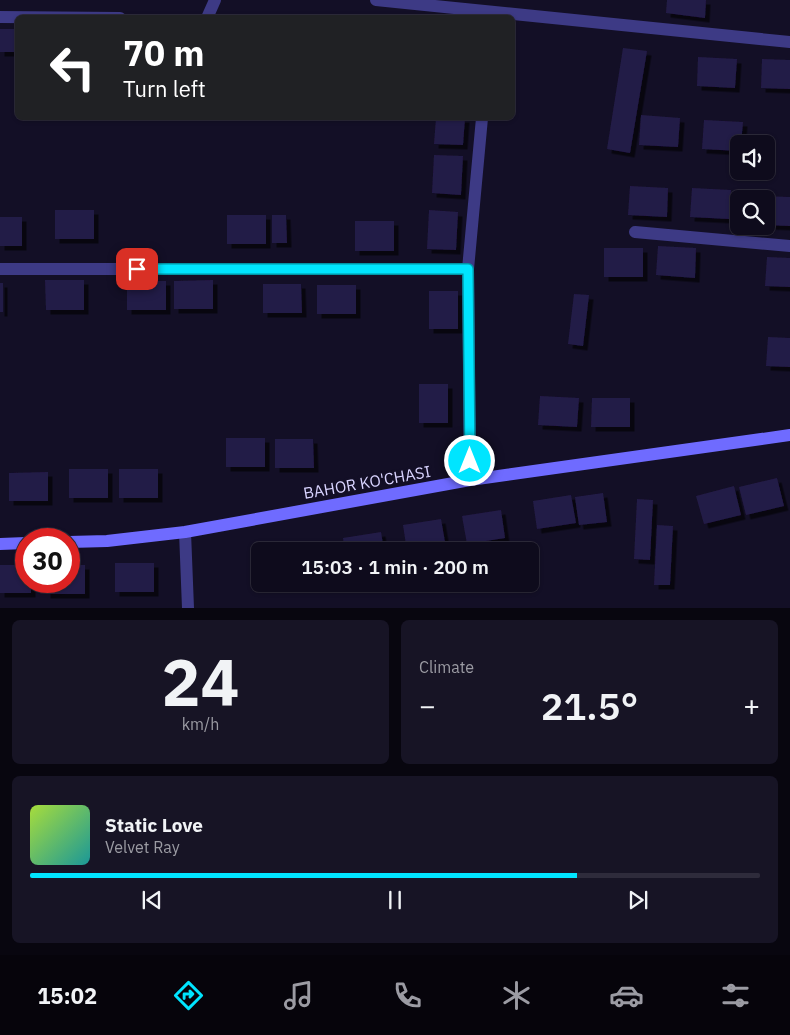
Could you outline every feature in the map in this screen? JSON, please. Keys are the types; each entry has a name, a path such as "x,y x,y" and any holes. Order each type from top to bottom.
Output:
{"street":[{"path":"208,15 215,0"},
{"path":"376,0 491,14"},
{"path":"515,16 790,42"},
{"path":"0,17 15,17"},
{"path":"470,480 468,269 482,120"},
{"path":"635,232 790,246"},
{"path":"0,269 468,269"},
{"name":"BAHOR KO'CHASI","path":"80,542 107,541 185,532 470,480 790,435"},
{"path":"185,532 188,608"},
{"path":"0,544 15,543"}],"building":[{"path":"667,0 706,0 705,18 666,13"},
{"path":"0,29 15,29 15,52 0,52"},
{"path":"623,48 647,51 630,153 607,149"},
{"path":"698,57 737,59 735,88 697,86"},
{"path":"762,59 790,60 790,89 761,88"},
{"path":"641,115 680,118 678,147 639,145"},
{"path":"436,120 465,120 463,145 434,144"},
{"path":"704,120 743,122 742,135 730,135 730,151 702,149"},
{"path":"434,155 463,156 461,195 432,193"},
{"path":"630,186 668,188 667,217 628,215"},
{"path":"692,188 731,190 729,219 690,217"},
{"path":"775,196 790,197 790,226 775,225"},
{"path":"55,210 94,210 94,239 55,239"},
{"path":"429,210 458,212 456,250 427,249"},
{"path":"227,215 266,215 266,244 227,244"},
{"path":"272,215 286,215 287,243 272,243"},
{"path":"0,217 22,217 22,246 0,246"},
{"path":"355,221 394,221 394,251 355,251"},
{"path":"658,246 696,248 695,278 656,275"},
{"path":"604,248 643,248 643,277 604,277"},
{"path":"767,257 790,258 790,287 765,286"},
{"path":"45,280 84,280 84,310 46,310"},
{"path":"213,280 213,309 174,309 174,281"},
{"path":"127,281 166,281 166,310 127,310"},
{"path":"0,283 3,283 3,312 0,312"},
{"path":"263,284 301,284 302,313 263,313"},
{"path":"317,285 356,285 356,314 317,314"},
{"path":"429,291 458,291 458,329 429,329"},
{"path":"574,294 589,295 583,346 568,344"},
{"path":"768,337 790,338 790,367 766,366"},
{"path":"419,384 448,384 448,423 419,423"},
{"path":"540,396 579,398 577,427 538,425"},
{"path":"592,398 630,398 630,427 591,427"},
{"path":"226,438 265,438 265,467 226,467"},
{"path":"275,439 313,439 314,468 275,468"},
{"path":"69,469 108,469 108,498 69,498"},
{"path":"119,469 158,469 158,498 119,498"},
{"path":"48,472 48,501 9,501 9,473"},
{"path":"777,478 784,506 746,515 739,487"},
{"path":"734,486 741,515 704,524 696,496"},
{"path":"603,493 607,522 579,525 575,497"},
{"path":"571,495 576,523 537,529 533,501"},
{"path":"637,499 653,500 650,560 634,559"},
{"path":"501,510 505,538 467,542 462,516"},
{"path":"441,519 445,542 406,542 403,525"},
{"path":"657,525 673,526 670,585 654,585"},
{"path":"381,532 383,542 344,542 343,538"},
{"path":"115,563 154,563 154,592 115,592"},
{"path":"0,565 15,565 15,593 0,593"},
{"path":"80,565 85,565 85,594 46,594 80,593"}],"route":[{"path":"137,269 468,269 470,461"}]}
